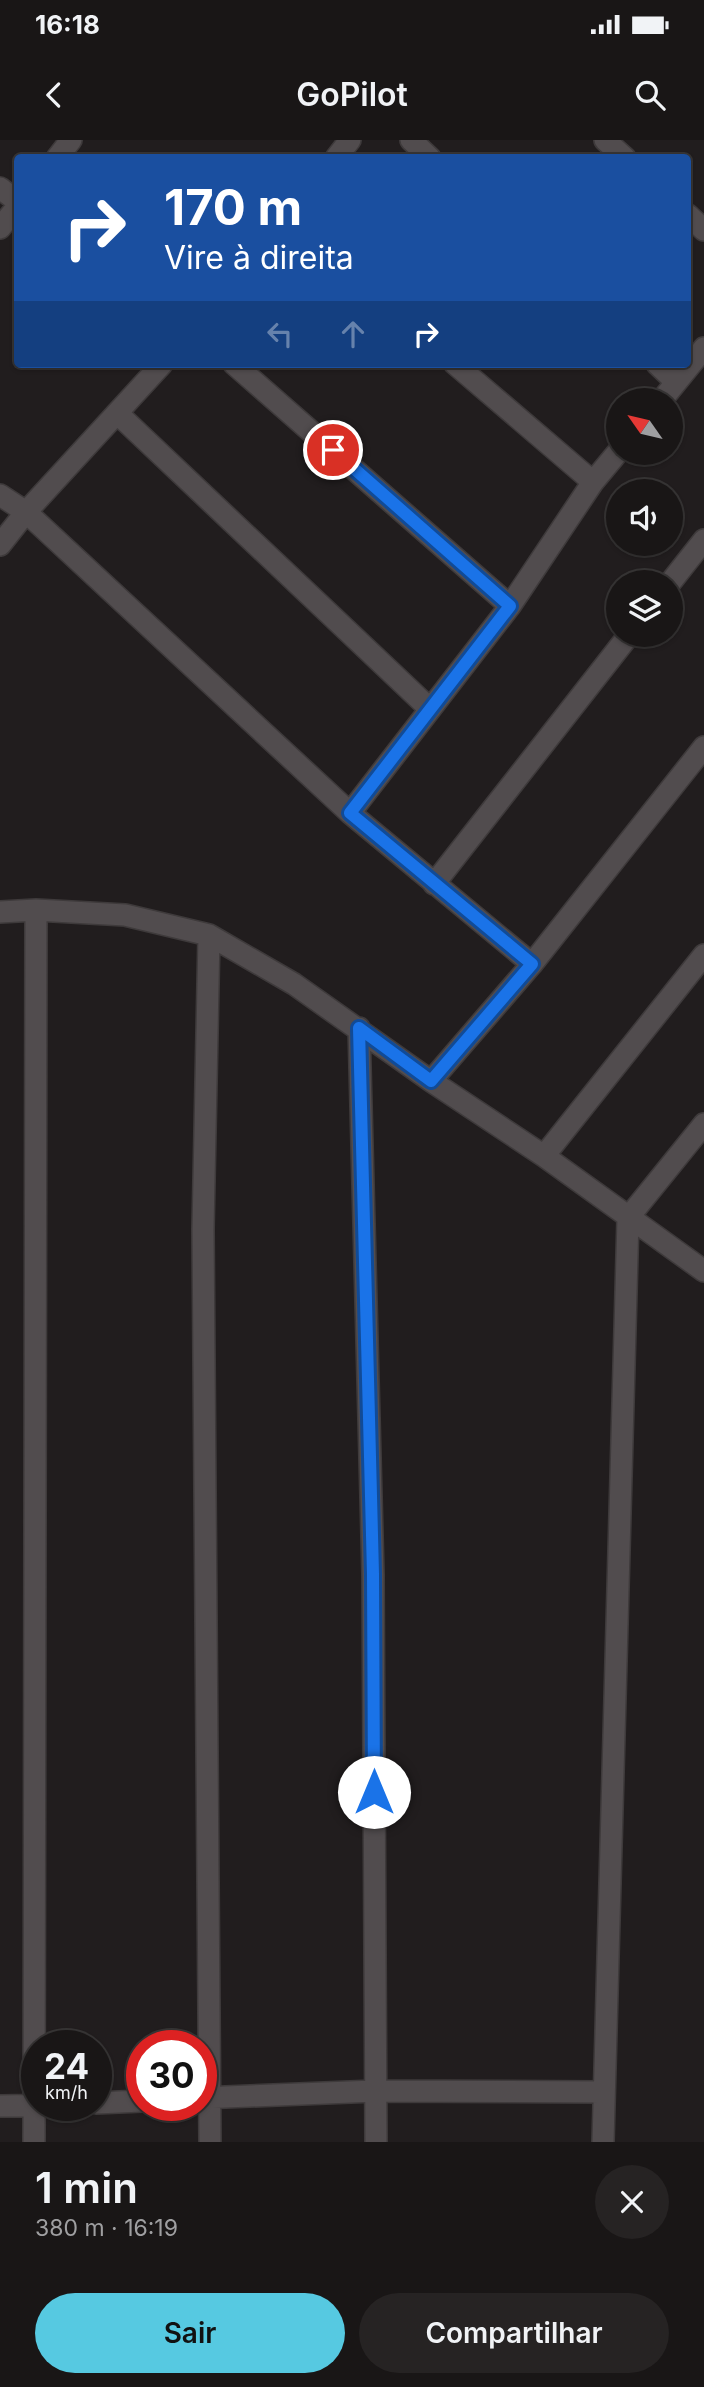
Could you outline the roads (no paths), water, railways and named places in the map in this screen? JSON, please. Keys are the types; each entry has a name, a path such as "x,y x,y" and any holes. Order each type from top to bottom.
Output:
{"street":[{"path":"60,154 71,140"},
{"path":"339,154 350,140"},
{"path":"411,140 426,154"},
{"path":"605,140 621,154"},
{"path":"0,188 14,200"},
{"path":"0,228 14,209"},
{"path":"691,218 704,230"},
{"path":"691,364 704,348"},
{"path":"0,545 26,512 158,368"},
{"path":"239,368 510,606"},
{"path":"459,368 593,482"},
{"path":"661,368 676,382"},
{"path":"671,388 688,368"},
{"path":"117,413 430,709"},
{"path":"350,813 510,606 606,466"},
{"path":"0,495 26,512 350,813 532,964"},
{"path":"680,570 704,540"},
{"path":"434,884 620,647"},
{"path":"431,1081 532,964 704,747"},
{"path":"32,2030 36,910"},
{"path":"0,912 36,910 125,915 209,935 294,984 359,1028 704,1271"},
{"path":"205,2030 203,1229 209,935"},
{"path":"544,1156 704,955"},
{"path":"359,1028 373,1574 376,2142"},
{"path":"603,2142 628,1219 704,1124"},
{"path":"217,2097 375,2091 604,2092"},
{"path":"0,2106 21,2107"},
{"path":"33,2121 34,2142"},
{"path":"208,2121 210,2142"}]}
